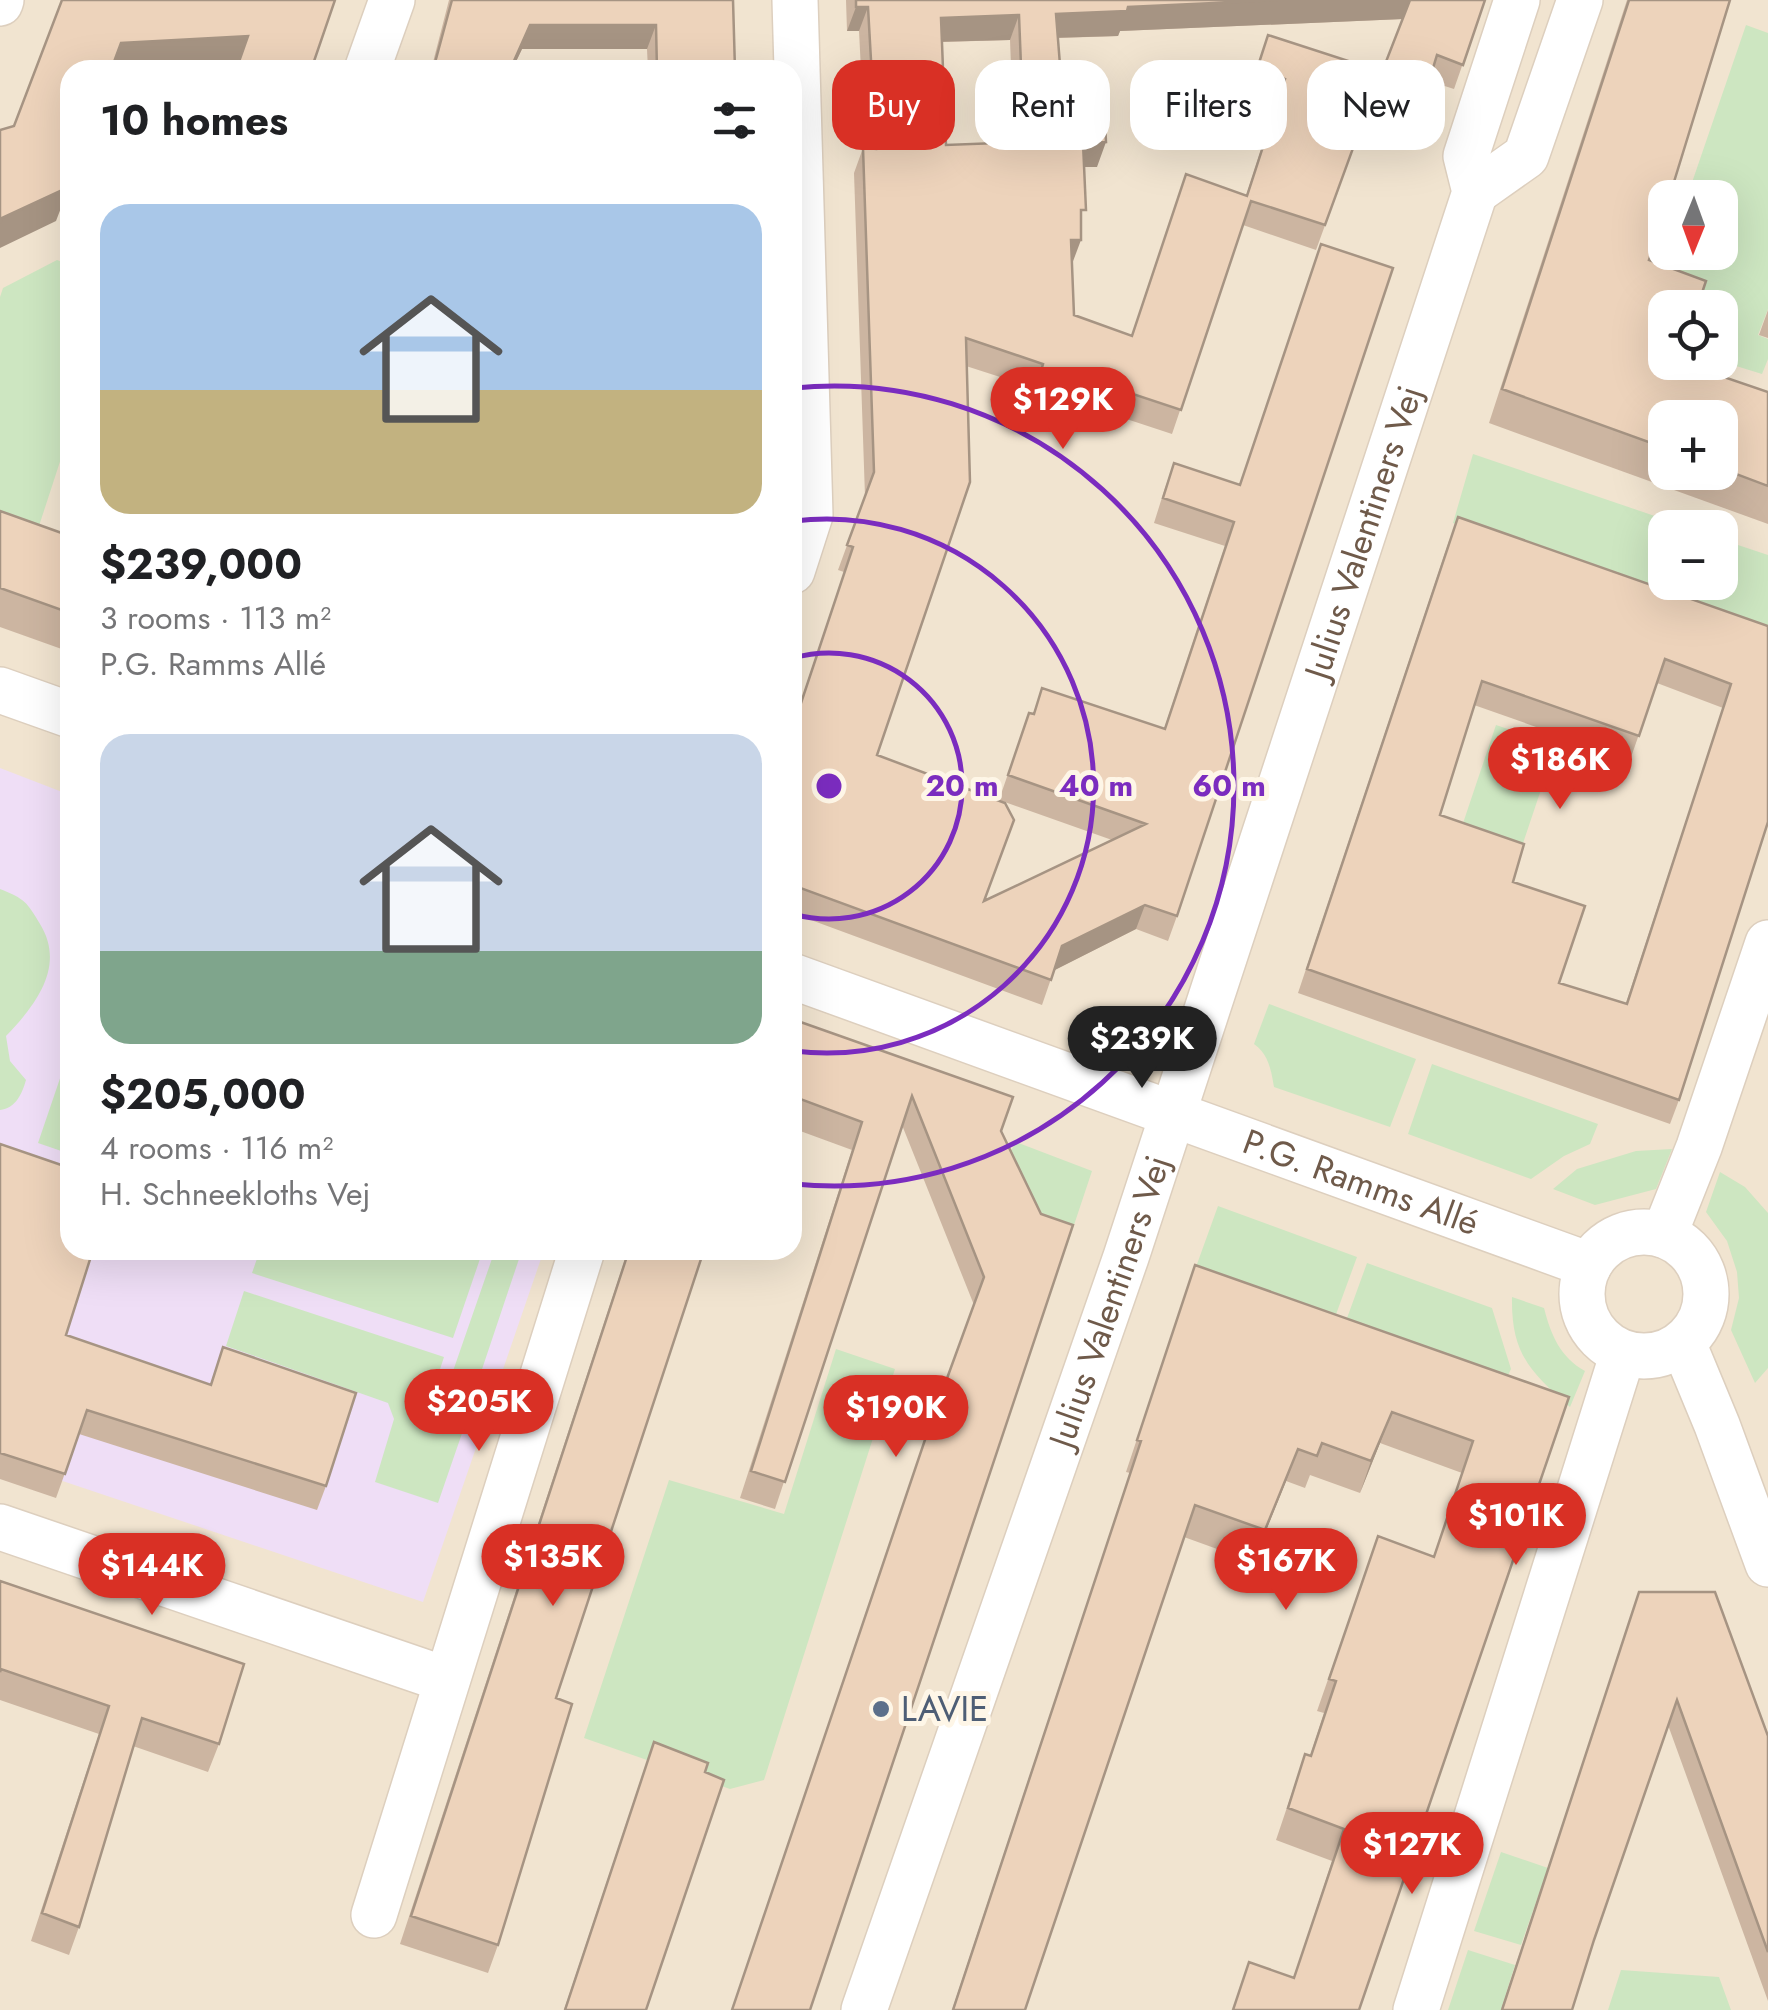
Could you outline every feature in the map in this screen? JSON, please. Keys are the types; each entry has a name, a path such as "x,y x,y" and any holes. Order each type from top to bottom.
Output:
{"street":[{"path":"371,60 392,0"},
{"path":"795,0 797,60"},
{"name":"Julius Valentiners Vej","path":"864,2010 1173,1115 1476,192 1466,156 1517,0"},
{"path":"1476,192 1526,156 1580,0"},
{"path":"802,240 810,515 802,539"},
{"path":"0,690 60,711"},
{"path":"1664,1235 1699,1147 1768,943"},
{"name":"P.G. Ramms Allé","path":"802,980 1589,1265"},
{"path":"1643,1232 1664,1235 1684,1246 1698,1264 1706,1284 1705,1306 1697,1326 1683,1342 1664,1353 1644,1357 1623,1353 1600,1339 1586,1317 1582,1290 1589,1265 1602,1248 1621,1236 1643,1232"},
{"path":"374,1915 579,1260"},
{"path":"1683,1342 1768,1564"},
{"path":"1416,2010 1623,1353"},
{"path":"0,1527 448,1680"}],"shaded area":[{"path":"0,0 1768,0 1768,2010 0,2010"},
{"path":"0,768 60,791 60,1260 541,1260 423,1602 0,1460"}],"green space":[{"path":"1746,25 1768,33 1768,309 1758,335 1768,339 1768,359 1762,374 1738,367 1738,290 1657,290 1663,270 1738,270 1738,180 1693,180"},
{"path":"60,261 60,462 38,529 0,515 3,288"},
{"path":"1473,454 1648,514 1648,588 1453,523"},
{"path":"1738,545 1768,555 1768,628 1684,600 1738,600"},
{"path":"1496,725 1556,745 1516,864 1456,844"},
{"path":"0,889 28,906 40,924 50,955 49,970 37,998 6,1036 10,1061 26,1080 14,1103 0,1110"},
{"path":"1269,1004 1416,1059 1390,1127 1274,1087 1266,1058 1254,1044"},
{"path":"1432,1064 1598,1124 1590,1144 1531,1179 1408,1134"},
{"path":"60,1078 60,1151 38,1143"},
{"path":"1016,1142 1092,1171 1067,1246 1040,1237 1003,1164"},
{"path":"1672,1149 1656,1189 1595,1205 1553,1189 1577,1169 1636,1151"},
{"path":"1720,1172 1745,1187 1768,1213 1768,1368 1755,1383 1731,1330 1739,1298 1737,1272 1727,1241 1706,1212"},
{"path":"1218,1206 1357,1257 1331,1328 1192,1278"},
{"path":"257,1260 480,1260 453,1338 252,1273"},
{"path":"492,1260 519,1260 470,1405 444,1397"},
{"path":"1367,1263 1492,1308 1511,1369 1502,1388 1342,1332"},
{"path":"244,1291 444,1357 430,1400 469,1413 438,1503 375,1482 394,1419 388,1403 226,1346"},
{"path":"1512,1297 1544,1308 1558,1344 1585,1371 1570,1407 1534,1372 1519,1347"},
{"path":"836,1349 895,1369 764,1780 730,1789 584,1738 669,1480 784,1514"},
{"path":"1501,1852 1548,1868 1521,1945 1474,1931"},
{"path":"1468,1950 1515,1965 1501,2010 1448,2010"},
{"path":"1621,1970 1719,1977 1731,2010 1608,2010"}],"building":[{"path":"62,0 335,0 314,60 240,60 248,36 121,43 115,60 60,60 60,191 2,218 0,223 0,130 14,126"},
{"path":"452,0 733,0 735,60 657,60 656,25 530,25 514,60 436,60"},
{"path":"856,0 1279,0 1056,14 1060,60 1021,60 1019,15 941,18 943,60 871,60 868,7 856,7"},
{"path":"1410,0 1485,0 1463,65 1437,55 1435,60 1387,60"},
{"path":"1629,0 1730,0 1675,180 1648,180 1648,270 1676,270 1706,281 1703,290 1648,290 1648,380 1733,380 1768,392 1768,486 1738,475 1738,400 1648,400 1648,442 1502,389"},
{"path":"1268,35 1345,60 1307,60 1307,150 1352,150 1325,225 1251,201 1181,410 1088,379 1080,408 1034,395 1043,364 966,338 970,482 877,755 1005,803 1014,820 984,901 1146,824 1008,775 1029,713 1034,714 1042,688 1165,729 1234,522 1163,498 1174,463 1240,485 1321,244 1393,268 1177,916 1145,905 1062,946 1051,980 802,889 802,700 853,547 847,545 874,472 863,150 955,150 955,145 975,144 975,150 1083,150 1086,210 1081,210 1081,240 1071,240 1074,315 1132,336 1186,174 1247,196 1262,150 1287,150 1287,60 1260,60"},
{"path":"0,511 60,532 60,609 0,588"},
{"path":"1458,517 1648,584 1648,600 1694,600 1768,626 1768,822 1679,1100 1307,969","holes":["1665,659 1731,684 1627,1004 1559,983 1585,906 1513,882 1524,844 1440,815 1482,681 1639,736"]},
{"path":"802,1023 1013,1097 1001,1131 1041,1214 1073,1225 810,2010 732,2010 984,1277 912,1096 785,1482 751,1471 862,1122 802,1100"},
{"path":"0,1144 60,1165 60,1260 90,1260 66,1335 211,1385 223,1347 356,1393 326,1486 87,1410 65,1474 0,1453"},
{"path":"626,1260 701,1260 556,1698 572,1704 498,1945 411,1916"},
{"path":"1195,1265 1569,1397 1359,2010 1233,2010 1249,1962 1294,1978 1344,1829 1288,1808 1305,1754 1311,1756 1336,1681 1329,1679 1378,1536 1434,1557 1473,1441 1392,1412 1371,1461 1322,1443 1317,1456 1298,1449 1265,1530 1195,1505 1025,2010 953,2010 1141,1441 1137,1440"},
{"path":"0,1581 244,1664 219,1744 142,1718 79,1927 42,1913 109,1706 1,1669 0,1672"},
{"path":"1639,1592 1715,1592 1768,1736 1768,1952 1677,1700 1572,2010 1502,2010"},
{"path":"654,1742 708,1763 705,1772 724,1780 646,2010 565,2010"}],"place":[{"name":"LAVIE","path":"881,1709"}]}
